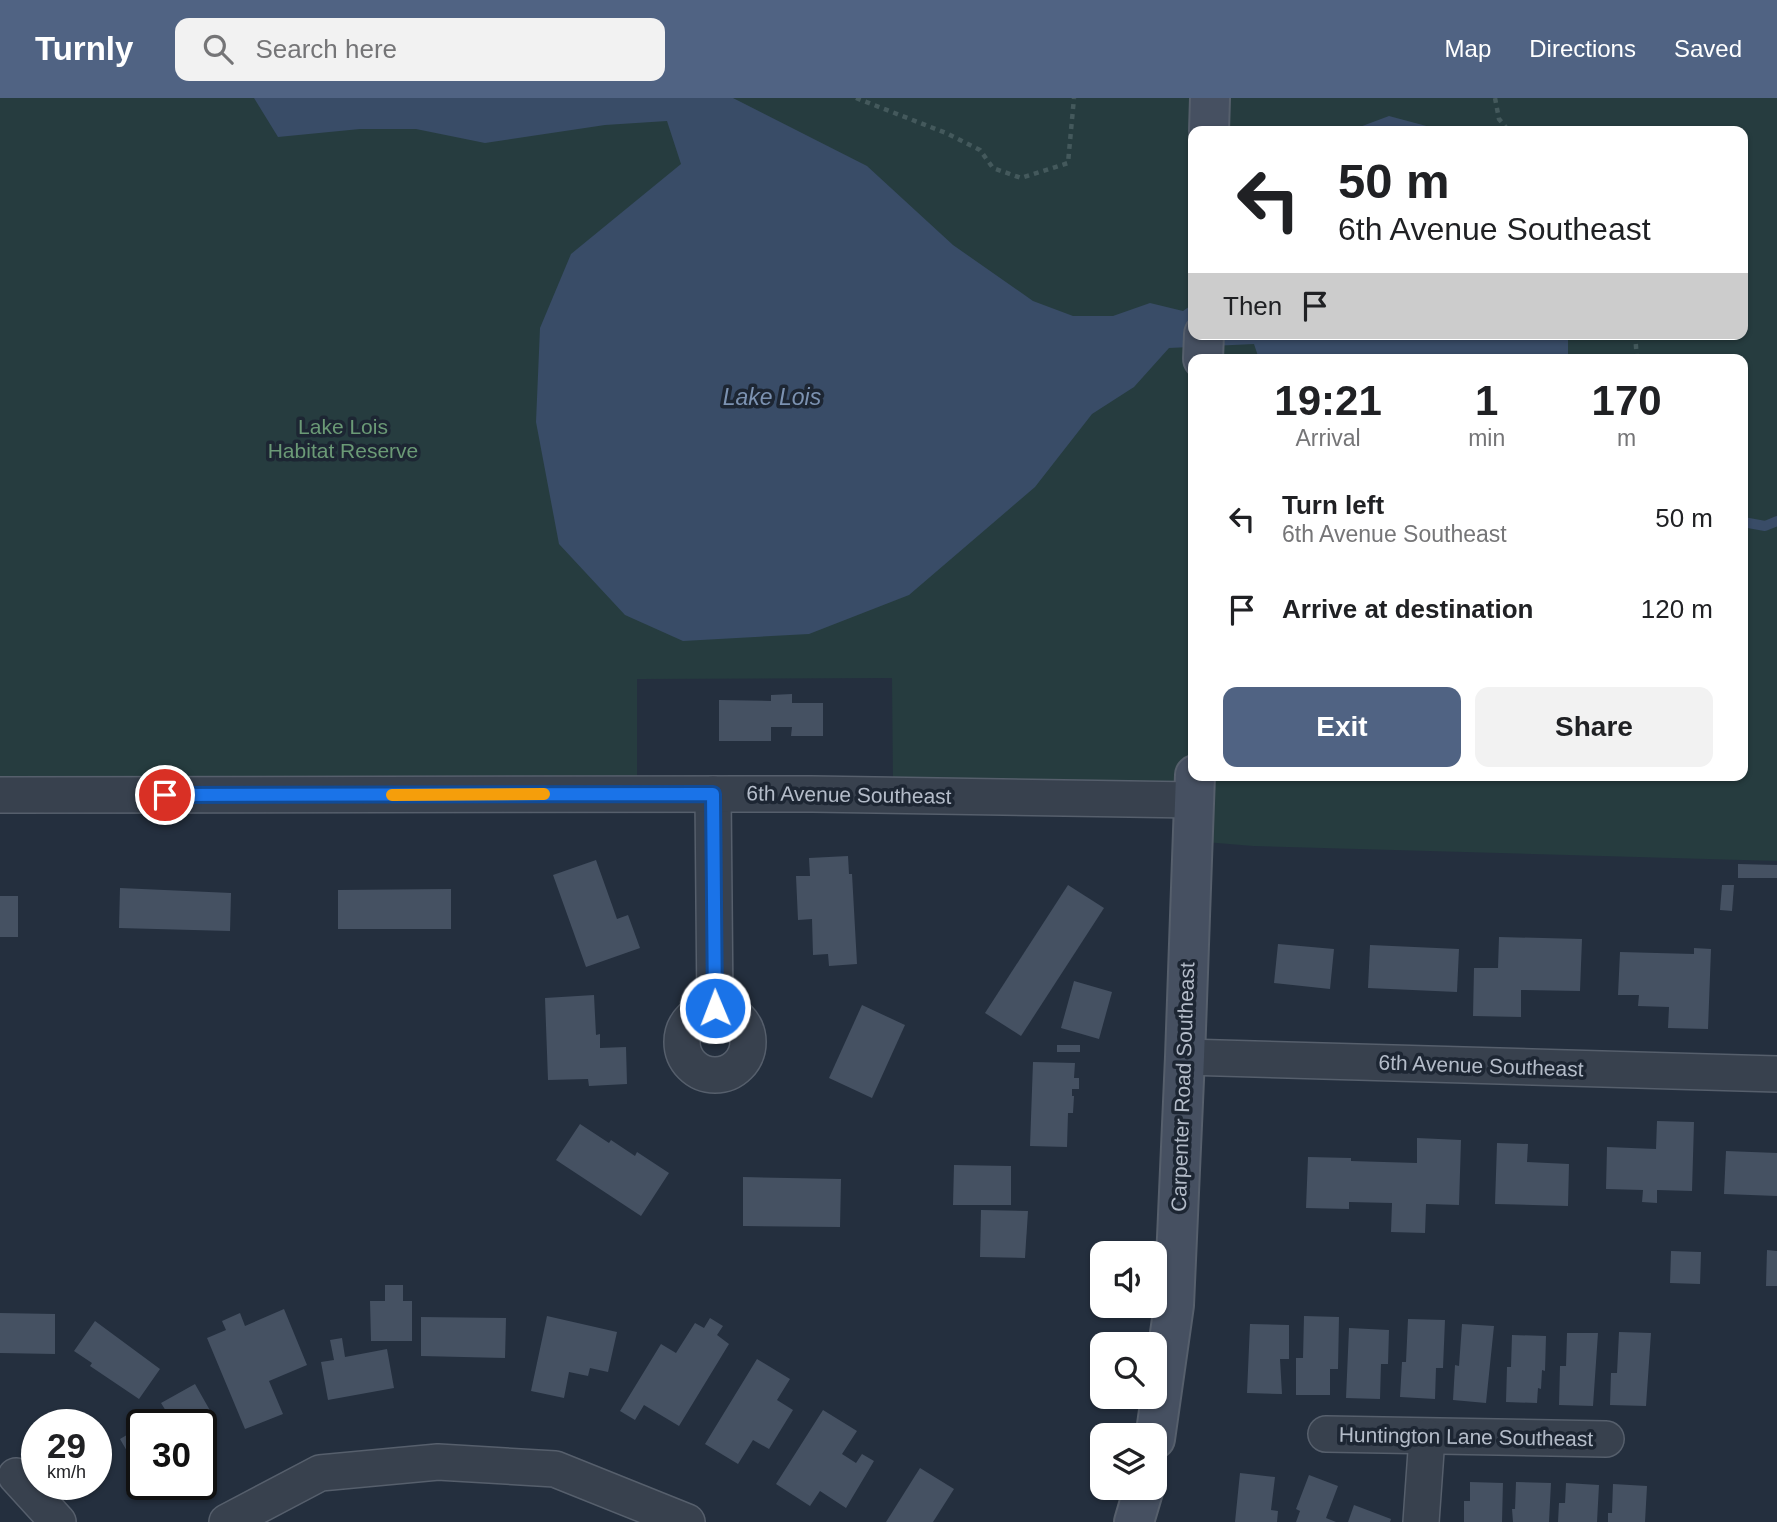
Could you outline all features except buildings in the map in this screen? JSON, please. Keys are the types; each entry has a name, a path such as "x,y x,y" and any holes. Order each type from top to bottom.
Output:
{"main road":[{"name":"Carpenter Road Southeast","path":"1157,1423 1174,1305 1194,788"},
{"path":"1134,1522 1140,1500"}],"street":[{"name":"6th Avenue Southeast","path":"0,795 713,794 1194,788"},
{"path":"713,794 715,1008"},
{"name":"6th Avenue Southeast","path":"1185,1057 1777,1074"},
{"name":"Huntington Lane Southeast","path":"1326,1434 1606,1439"},
{"path":"1420,1522 1427,1437"},
{"path":"227,1522 320,1473 438,1462 555,1469 687,1522"},
{"path":"16,1476 58,1522"}],"path":[{"path":"856,98 946,133 980,150 993,168 1021,177 1068,163 1074,98"},
{"path":"1495,98 1500,119 1505,126"}],"green space":[{"name":"Lake Lois Habitat Reserve","path":"0,98 1777,98 1777,861 1253,846 1193,841 1182,787 893,785 892,678 637,679 637,783 0,776"}],"water":[{"name":"Lake Lois","path":"254,98 733,98 867,166 953,245 1033,301 1073,316 1113,316 1150,303 1183,311 1188,308 1188,340 1568,340 1568,354 1257,354 1254,344 1169,348 1134,387 1092,414 1035,487 909,595 809,634 683,641 625,615 559,544 536,422 540,328 571,254 681,164 667,121 605,125 485,143 416,129 360,129 278,137"},
{"path":"1389,116 1426,126 1362,126"}],"waterway":[{"path":"1748,523 1765,526 1777,521"}],"slow traffic":[{"path":"392,795 544,794"}],"route":[{"path":"165,795 713,794 715,1008"}]}
